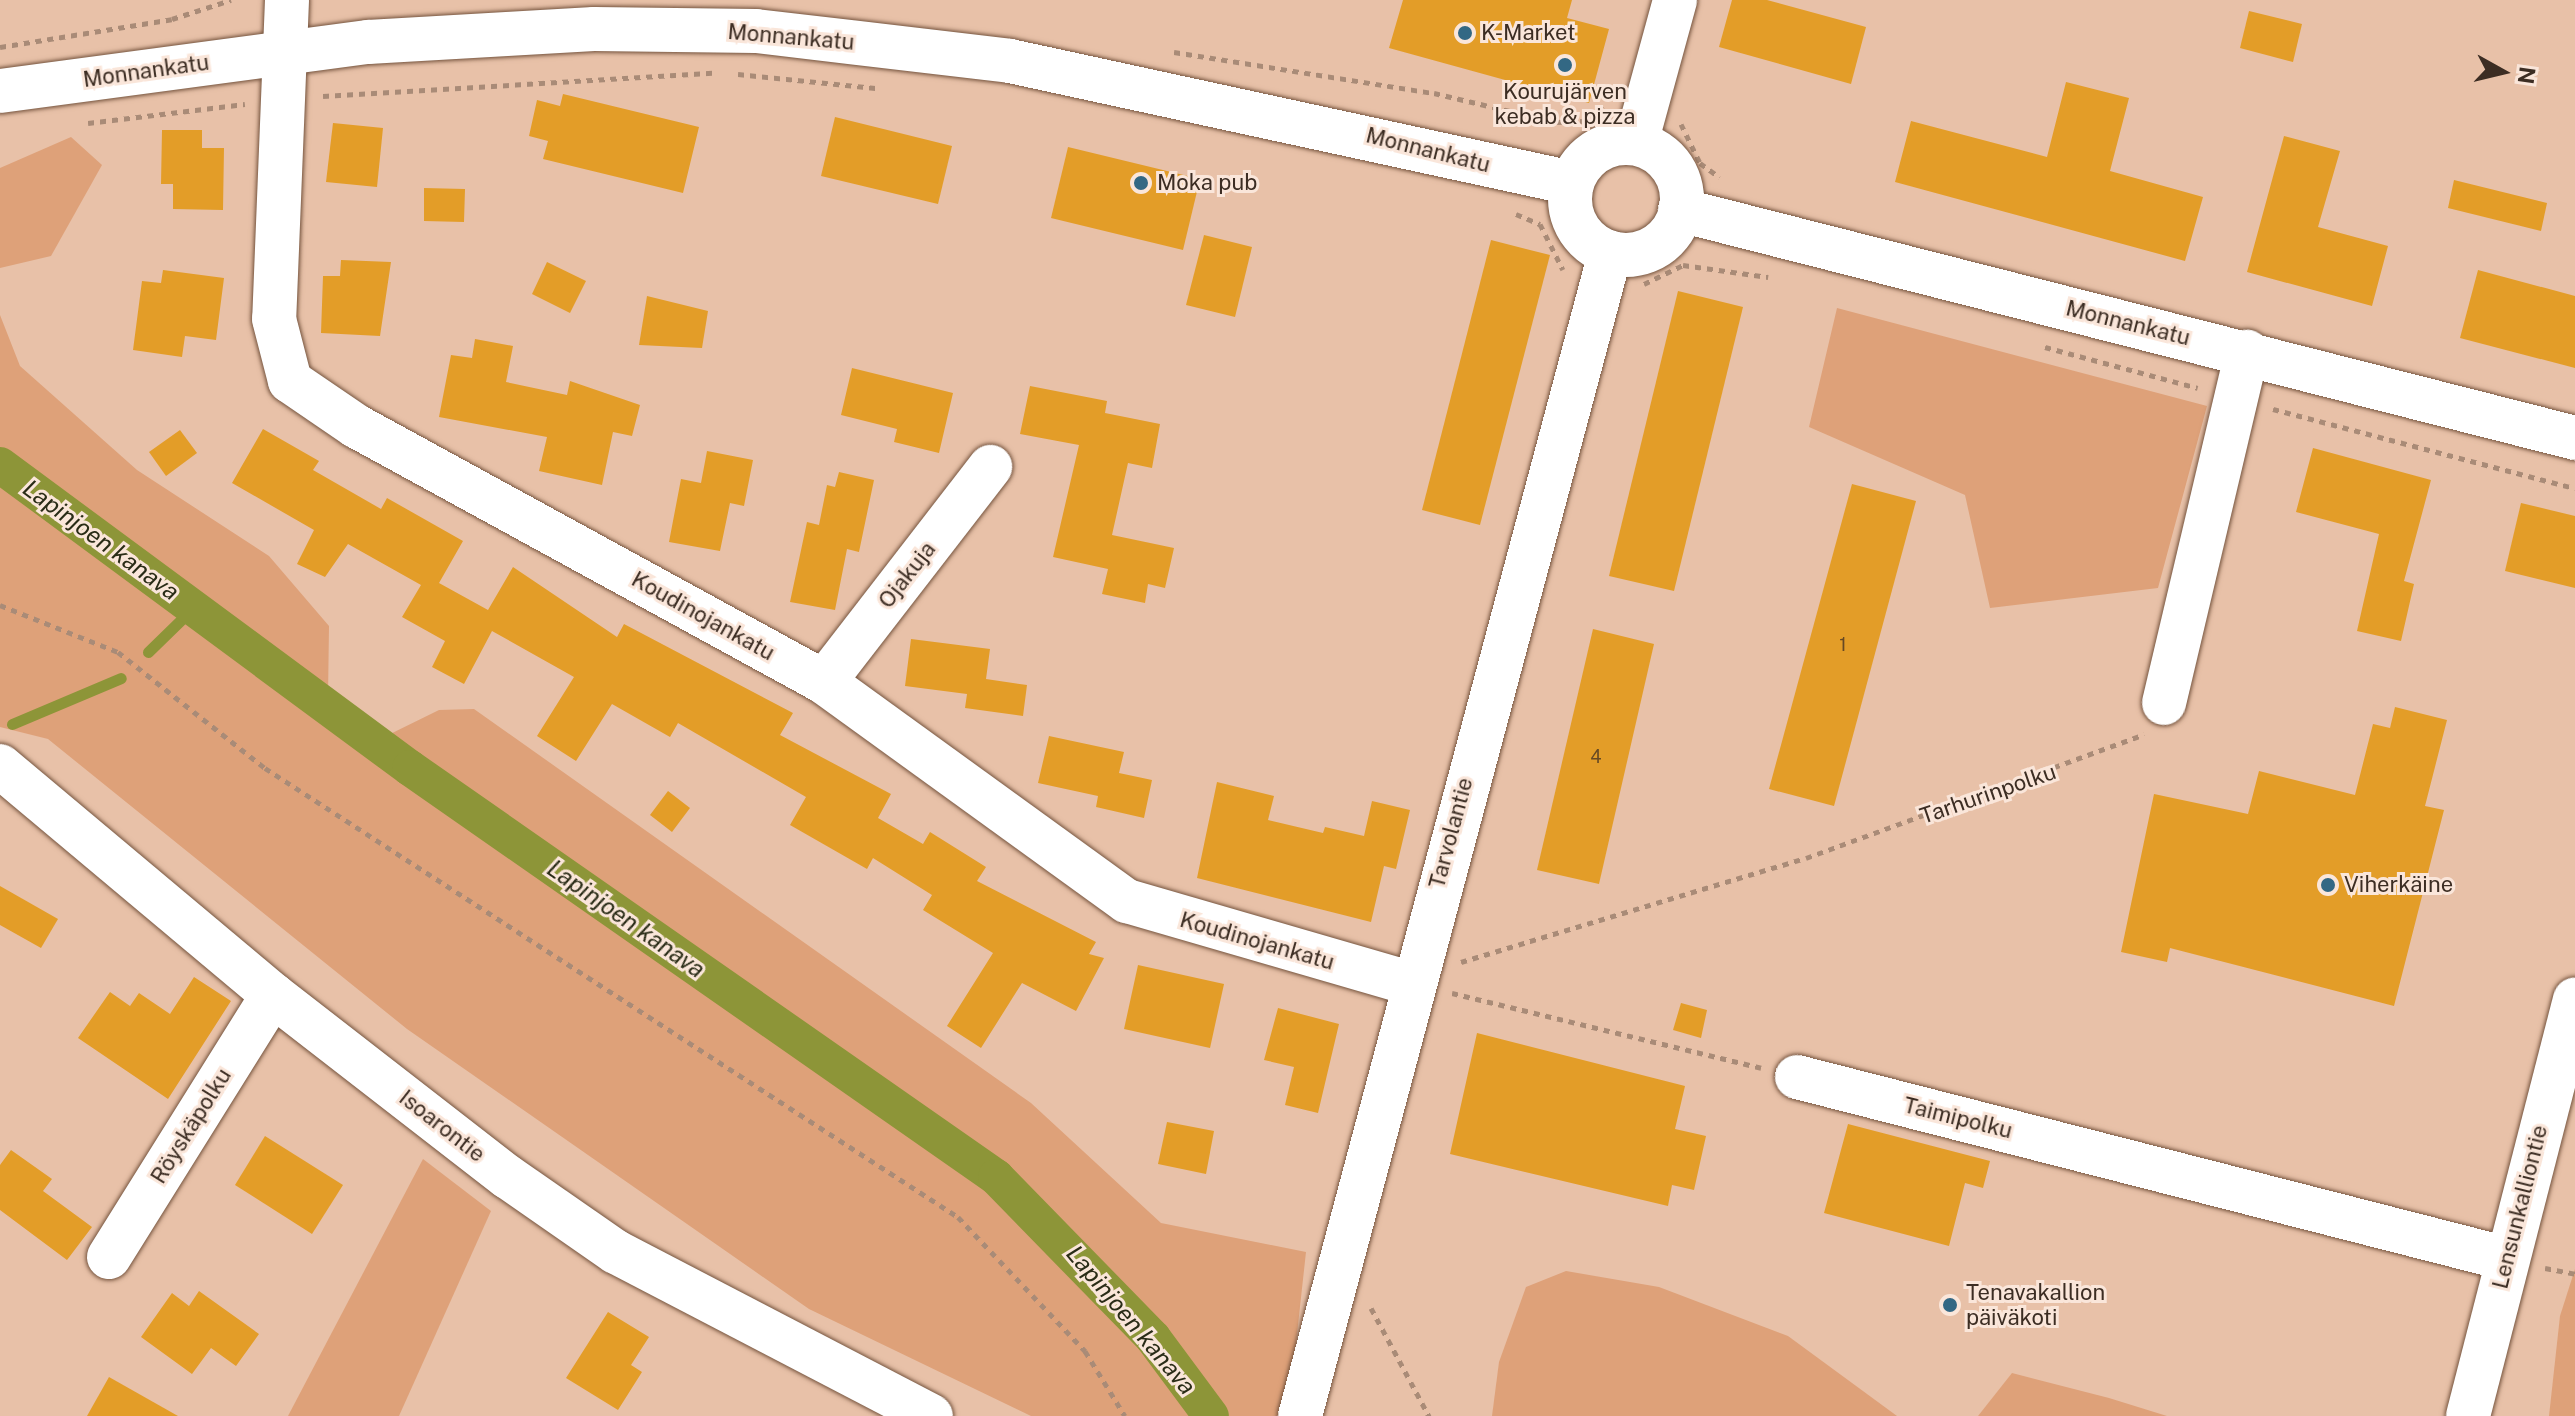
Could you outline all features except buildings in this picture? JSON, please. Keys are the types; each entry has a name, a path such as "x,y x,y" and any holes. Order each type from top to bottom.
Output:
{"street":[{"name":"Koudinojankatu","path":"287,0 286,52 280,99 274,319 290,381 356,426 824,682 1127,901 1410,983"},
{"path":"1641,127 1680,181 1680,210 1663,241 1605,267 1573,218 1572,183 1595,151 1641,127 1675,0"},
{"name":"Monnankatu","path":"0,91 286,52 594,29 756,31 1010,61 1572,183"},
{"name":"Monnankatu","path":"1680,210 2575,438"},
{"name":"Tarvolantie","path":"1300,1416 1410,983 1605,267"},
{"path":"2164,703 2247,352"},
{"name":"Ojakuja","path":"824,682 990,467"},
{"name":"Isoarontie","path":"0,766 273,995 616,1252 931,1416"},
{"name":"Röyskäpolku","path":"109,1257 273,995"},
{"name":"Lensunkalliontie","path":"2468,1416 2504,1258 2575,1000"},
{"name":"Taimipolku","path":"1797,1077 2504,1258"}],"path":[{"path":"1,46 172,19 231,0"},
{"path":"74,124 280,99 726,72 882,89"},
{"path":"1294,75 1434,93 1556,122 1584,121 1606,106 1641,127 1678,119 1700,163 1733,187"},
{"path":"1507,211 1540,224 1563,270 1605,267 1638,289 1659,272 1683,265 1775,278"},
{"path":"2030,343 2575,488"},
{"path":"0,605 118,652 265,768 958,1217 1085,1351 1125,1416"},
{"name":"Tarhurinpolku","path":"1449,965 1806,858 2140,740 2164,703"},
{"path":"1410,983 1797,1077"},
{"path":"1366,1298 1429,1416"}],"shaded area":[{"path":"71,137 102,165 51,256 0,268 0,168"},
{"path":"1837,308 2207,406 2158,588 1990,608 1965,495 1809,427"},
{"path":"0,315 20,366 137,470 269,556 329,626 328,697 378,740 439,710 474,709 1031,1103 1161,1223 1306,1252 1288,1416 1031,1416 809,1309 407,1029 48,739 0,727"},
{"path":"423,1159 491,1211 399,1416 288,1416"},
{"path":"2575,1269 2575,1416 2549,1416 2560,1316"},
{"path":"1566,1271 1659,1287 1788,1336 1897,1416 1492,1416 1499,1362 1526,1287"},
{"path":"2012,1373 2109,1398 2167,1416 1978,1416"}],"waterway":[{"name":"Lapinjoen kanava","path":"0,465 410,768 996,1177 1153,1338 1211,1416"},
{"path":"148,652 192,609"},
{"path":"12,724 121,678"}],"place":[{"name":"K-Market","path":"1465,33"},
{"name":"Kourujärven kebab & pizza","path":"1565,65"},
{"name":"Moka pub","path":"1141,183"},
{"name":"Viherkäine","path":"2328,885"},
{"name":"Tenavakallion päiväkoti","path":"1950,1305"}]}
